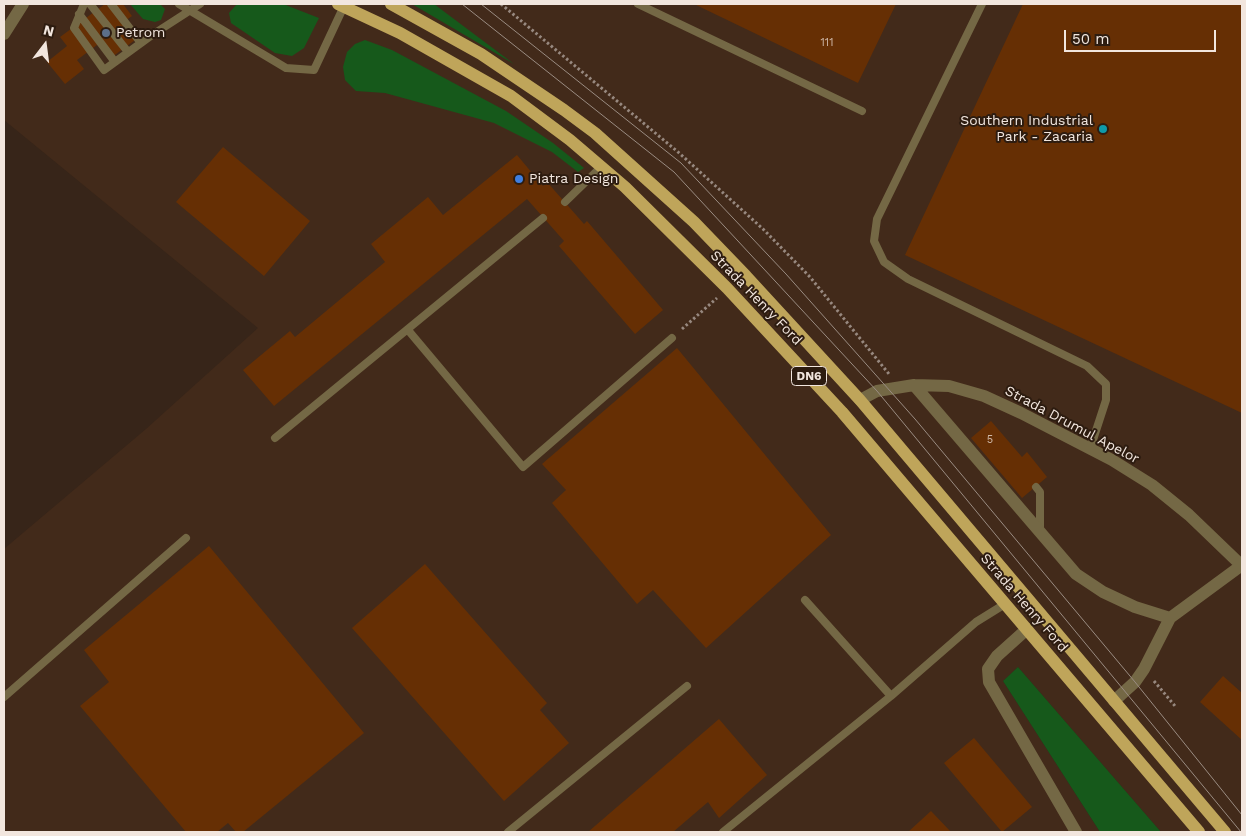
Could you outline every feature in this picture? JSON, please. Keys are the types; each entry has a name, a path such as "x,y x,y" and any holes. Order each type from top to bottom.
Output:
{"main road":[{"name":"Strada Henry Ford","path":"391,4 524,82 595,133 694,222 753,283 860,400 1225,832"},
{"name":"Strada Henry Ford","path":"341,5 400,33 511,96 602,166 727,288 842,412 1199,832"}],"street":[{"path":"4,34 23,4"},
{"path":"914,384 995,474 1040,532 1076,574 1096,588 1135,607 1170,618"},
{"name":"Strada Drumul Apelor","path":"860,400 877,391 914,384 949,386 984,396 1090,449 1152,485 1189,515 1242,565"},
{"path":"1114,700 1135,682 1144,669 1170,618 1242,565"},
{"path":"1027,629 997,656 988,669 989,682 1076,832"}],"lane":[{"path":"84,4 74,28 104,70 200,4"},
{"path":"90,4 128,52"},
{"path":"111,4 141,43"},
{"path":"180,4 286,68 314,70 341,5"},
{"path":"638,4 862,111"},
{"path":"982,4 877,219 874,241 884,262 908,279 1087,366 1106,384 1106,400 1090,449"},
{"path":"79,14 115,62"},
{"path":"564,202 602,166"},
{"path":"276,438 543,218"},
{"path":"408,330 523,467 672,338"},
{"path":"1036,487 1040,492 1040,532"},
{"path":"4,697 186,538"},
{"path":"806,600 891,696"},
{"path":"723,832 891,696 976,622 1004,604"},
{"path":"508,832 687,686"}],"path":[{"path":"502,4 678,152 763,229 810,277 899,386"},
{"path":"672,338 727,288"},
{"path":"1144,669 1175,706"}],"shaded area":[{"path":"4,4 1242,4 1242,832 1161,832 1018,667 1003,681 1100,832 4,832 4,549 146,429 258,328 4,120"}],"green space":[{"path":"130,4 160,4 165,9 161,20 155,22 143,19"},
{"path":"237,4 283,4 319,18 304,48 292,56 275,53 231,23 229,13"},
{"path":"412,4 434,4 514,64"},
{"path":"365,40 392,50 506,111 553,143 584,168 578,172 552,152 494,123 385,93 356,91 345,80 343,67 347,52 355,44"},
{"path":"1018,667 1161,832 1100,832 1003,681"}],"building":[{"path":"105,4 123,4 132,16 122,23 135,40 112,57 101,42 77,60 84,69 65,84 47,62 67,46 60,37"},
{"path":"694,4 896,4 858,83"},
{"name":"Southern Industrial Park - Zacaria","path":"1023,4 1242,4 1242,413 905,255"},
{"path":"223,147 310,221 264,276 176,202"},
{"path":"517,155 543,186 547,182 584,224 587,221 663,310 635,334 559,246 564,241 527,199 274,406 243,370 290,331 295,337 385,262 371,244 428,197 443,215"},
{"path":"677,348 831,535 706,648 653,590 637,604 552,503 566,490 542,464"},
{"path":"991,421 1022,457 1027,452 1047,477 1022,498 971,438"},
{"path":"209,546 364,733 243,832 236,832 228,823 217,832 186,832 80,706 109,682 84,650"},
{"path":"425,564 547,703 540,710 569,743 504,801 352,628"},
{"path":"1223,676 1242,693 1242,740 1200,702"},
{"path":"719,719 767,775 719,818 708,802 673,832 588,832"},
{"path":"974,738 1032,807 1002,832 944,763"},
{"path":"931,811 951,832 908,832"}],"tram line":[{"path":"462,4 674,172 877,391 1241,832"},
{"path":"481,4 681,163 786,274 915,419 1135,682 1242,815"}],"place":[{"name":"Petrom","path":"106,33"},
{"name":"Southern Industrial Park - Zacaria","path":"1103,129"},
{"name":"Piatra Design","path":"519,179"}]}
